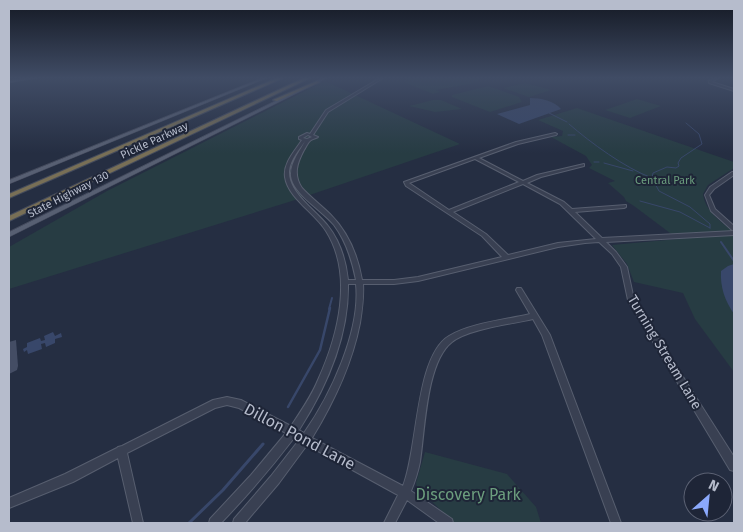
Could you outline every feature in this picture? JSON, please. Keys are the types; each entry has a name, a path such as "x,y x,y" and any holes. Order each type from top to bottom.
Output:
{"highway":[{"path":"31,186 212,103"},
{"name":"Pickle Parkway","path":"9,196 224,103"},
{"name":"Pickle Parkway","path":"9,219 255,103"},
{"path":"130,162 269,103"}],"main road":[{"path":"9,182 205,103"},
{"name":"State Highway 130","path":"9,235 276,103"}],"street":[{"path":"310,134 315,138 307,140 300,136 310,134 327,111 340,103"},
{"path":"506,257 484,235 406,182 517,143 556,134"},
{"path":"214,523 267,465 293,432 326,375 336,346 342,316 345,282 343,267 337,247 327,229 301,202 288,180 307,140"},
{"name":"Turning Stream Lane","path":"476,158 551,196 572,211 614,253 624,267 630,300 734,466"},
{"path":"449,212 524,182 582,164"},
{"path":"238,523 274,482 306,440 329,401 348,357 359,310 359,282 347,239 332,219 303,192 290,173"},
{"path":"734,173 712,188 707,195 712,210 734,231"},
{"path":"572,211 624,206"},
{"path":"345,282 394,282 418,279 558,245 600,240 734,231"},
{"path":"519,290 546,335 616,523"},
{"path":"389,523 405,493 416,455 433,361 440,347 461,334 534,316"},
{"name":"Dillon Pond Lane","path":"9,503 69,478 213,404 227,402 241,404 405,493 448,523"},
{"path":"121,450 138,523"}],"green space":[{"path":"282,103 372,103 460,144 292,201 9,289 9,247 107,191"},
{"path":"422,103 448,103 462,109 435,112 409,106"},
{"path":"467,103 519,103 490,112"},
{"path":"626,103 650,103 661,106 630,118 605,110"},
{"name":"Central Park","path":"577,108 734,162 734,168 708,185 703,194 710,211 734,232 734,372 695,319 683,293 634,282 627,264 612,245 678,239 626,201 608,183 615,181 589,168 592,165 586,156 551,137 562,136 563,131 538,120"},
{"name":"Discovery Park","path":"425,452 507,474 536,507 541,523 454,523 417,487 416,483"}],"water":[{"path":"530,103 553,103 561,109 519,124 497,114 530,105"},
{"path":"734,264 734,314 724,294 721,283 721,271"},
{"path":"53,332 55,336 61,333 62,337 55,339 55,343 46,347 45,343 41,344 42,349 28,354 27,350 24,352 23,349 27,347 27,343 40,338 41,341 45,340 44,336"}],"building":[{"path":"16,340 18,366 17,370 9,374 9,342"}],"waterway":[{"path":"549,113 567,122"},
{"path":"652,178 653,173 667,167 676,168 679,166 678,163 681,158 702,144 699,134 686,123"},
{"path":"569,124 609,154 631,168 652,178"},
{"path":"568,135 575,135"},
{"path":"594,162 599,162"},
{"path":"604,163 633,171"},
{"path":"640,201 680,212 710,228 710,224 690,207 659,191 652,178"},
{"path":"721,242 734,261"},
{"path":"329,309 332,298"},
{"path":"288,407 320,350 330,308"},
{"path":"189,523 223,490 263,444"}]}
